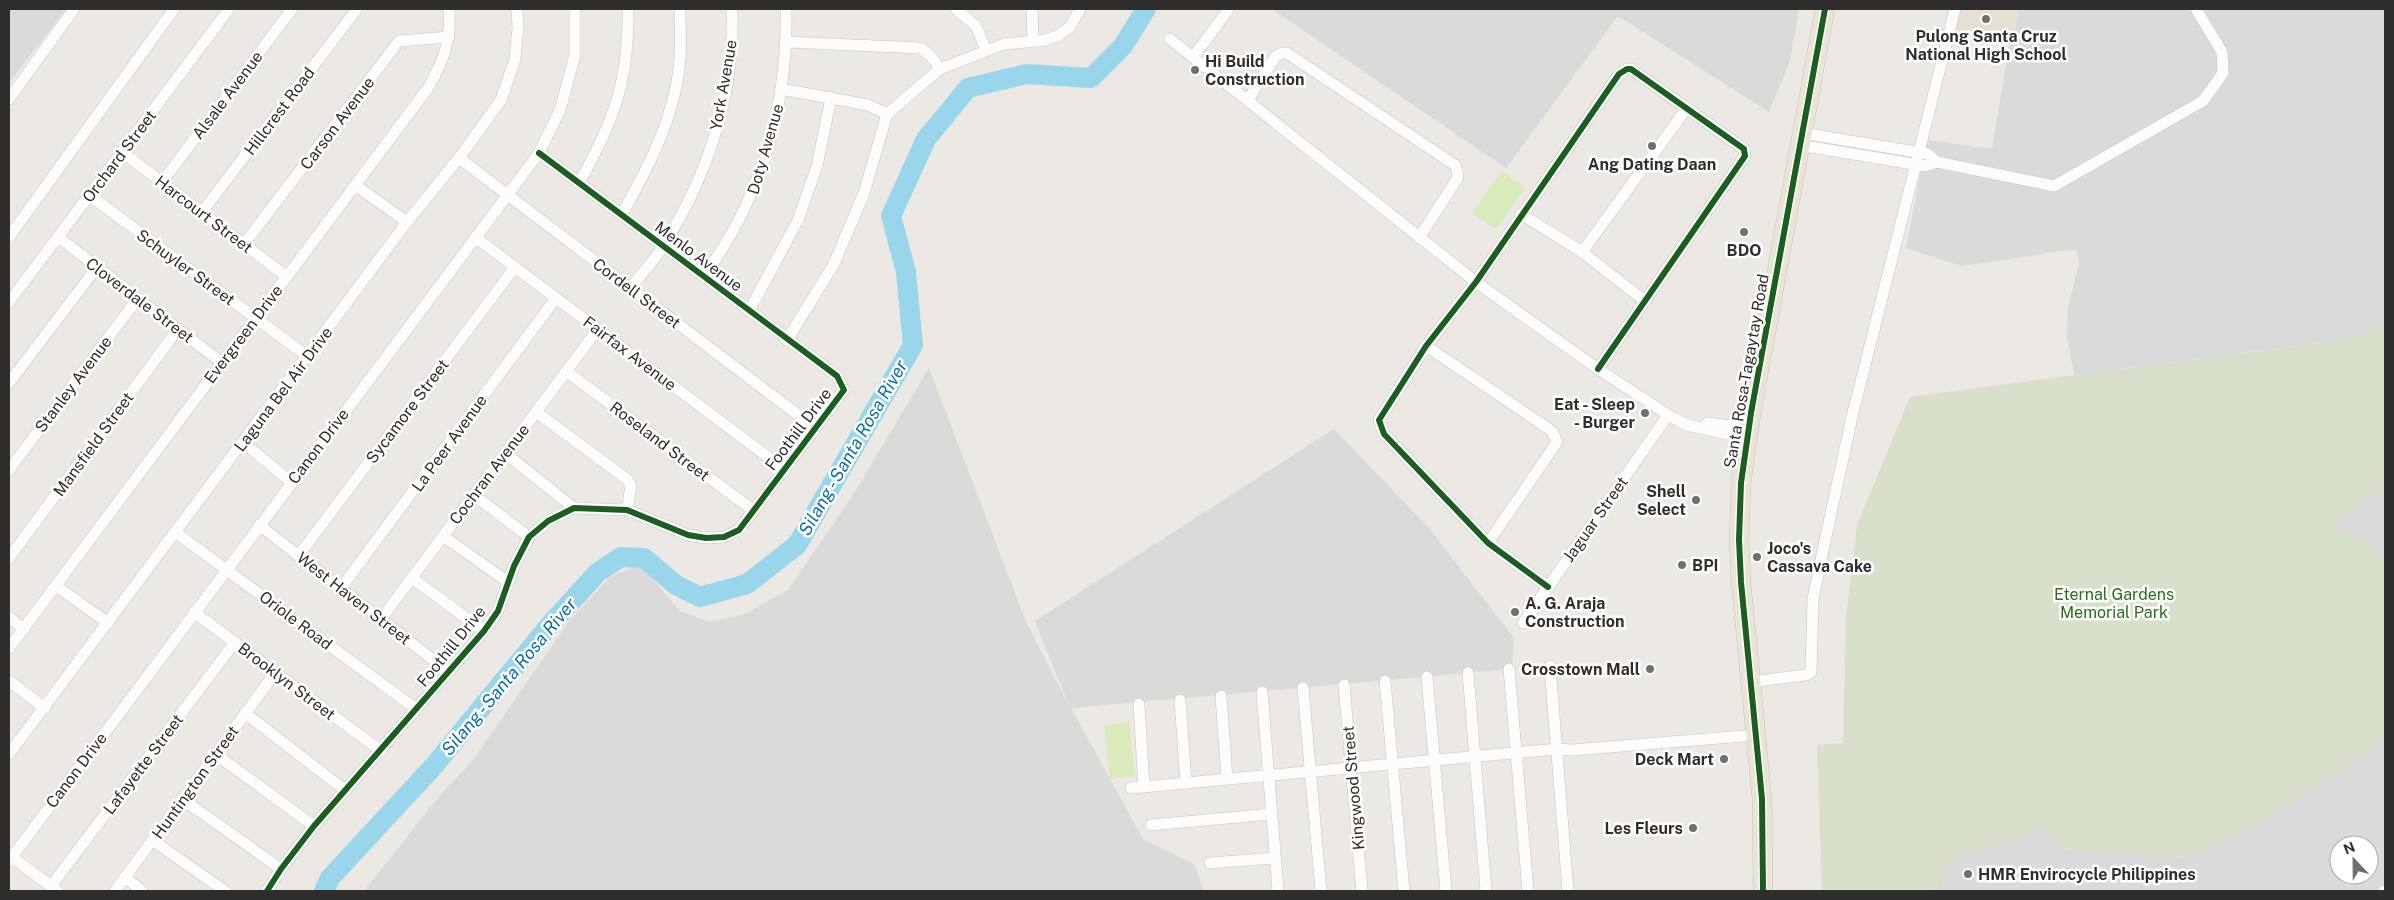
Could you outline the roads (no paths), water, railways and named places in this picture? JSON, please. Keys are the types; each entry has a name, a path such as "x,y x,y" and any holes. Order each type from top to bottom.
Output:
{"main road":[{"name":"Santa Rosa-Tagaytay Road","path":"1763,891 1762,799 1750,682 1740,540 1741,484 1748,433 1825,9"}],"street":[{"path":"9,99 74,9"},
{"path":"9,237 174,9"},
{"name":"Orchard Street","path":"9,302 229,9"},
{"name":"Alsale Avenue","path":"162,182 292,9"},
{"name":"Hillcrest Road","path":"202,212 357,9"},
{"name":"Evergreen Drive","path":"9,648 428,88 443,61 449,36 449,9"},
{"name":"Laguna Bel Air Drive","path":"9,754 244,443 407,222 459,158 502,100 515,60 518,28 517,9"},
{"name":"Canon Drive","path":"10,859 226,568 539,153 560,110 575,55 575,9"},
{"path":"579,183 603,142 621,90 628,39 628,9"},
{"path":"622,214 650,163 670,111 680,60 680,9"},
{"name":"York Avenue","path":"630,288 663,246 698,183 720,121 729,72 732,9"},
{"name":"Doty Avenue","path":"704,276 726,247 749,202 764,161 781,89 786,42 786,9"},
{"path":"956,9 976,26 986,50"},
{"path":"1032,9 1033,41"},
{"path":"787,340 834,264 864,194 887,114 940,69 1004,44 1046,40 1059,35 1070,27 1080,9"},
{"path":"1193,57 1229,9"},
{"path":"1750,682 1806,675 1811,672 1813,599 1823,550 1852,417 1955,9"},
{"path":"1801,139 1918,152 1928,154 1938,162 2054,186 2203,101 2223,73 2222,52 2196,9"},
{"name":"Carson Avenue","path":"244,244 399,41 449,36"},
{"path":"1170,39 1476,282 1598,369 1673,418 1688,419 1748,433"},
{"path":"786,42 908,45 920,48 931,56 940,69"},
{"path":"1248,100 1275,57 1287,53 1455,165 1458,174 1457,179 1419,238"},
{"path":"1548,587 1488,544 1384,434 1380,420 1426,346 1476,282 1619,74 1631,69 1744,149 1744,158 1598,369"},
{"path":"781,89 868,105 887,114"},
{"path":"749,311 798,220 817,166 831,98"},
{"path":"1582,252 1687,108"},
{"path":"1801,139 1915,165 1925,166 1938,162"},
{"name":"Harcourt Street","path":"122,152 286,276"},
{"name":"Menlo Avenue","path":"539,153 837,376 842,382"},
{"name":"Cordell Street","path":"459,158 814,427"},
{"path":"355,184 407,222"},
{"name":"Schuyler Street","path":"89,195 308,356"},
{"path":"1521,214 1582,252 1645,301"},
{"name":"Cloverdale Street","path":"58,237 222,362"},
{"name":"Fairfax Avenue","path":"475,237 785,470"},
{"path":"9,383 97,267"},
{"name":"Sycamore Street","path":"299,555 515,267"},
{"name":"Stanley Avenue","path":"9,470 138,298"},
{"name":"La Peer Avenue","path":"341,588 556,298"},
{"name":"Mansfield Street","path":"9,558 178,329"},
{"name":"Cochran Avenue","path":"381,619 598,329"},
{"path":"1426,346 1552,432 1556,438 1557,442 1488,544"},
{"name":"Roseland Street","path":"566,371 754,511"},
{"name":"Foothill Drive","path":"267,891 281,869 314,826 381,752 484,632 498,611 508,582 529,537 548,521 574,508 626,510 688,535 706,538 724,537 739,530 785,470 814,427 844,390 842,382"},
{"path":"536,412 628,480 631,486 626,510"},
{"name":"Jaguar Street","path":"1523,624 1548,587 1673,418"},
{"path":"244,443 291,482"},
{"path":"505,453 574,508"},
{"path":"474,494 529,537"},
{"name":"West Haven Street","path":"259,524 449,672"},
{"name":"Oriole Road","path":"176,532 416,709"},
{"path":"443,536 508,582"},
{"path":"412,578 484,632"},
{"path":"56,586 108,623"},
{"name":"Brooklyn Street","path":"194,612 381,752"},
{"path":"9,617 24,629"},
{"name":"Lafayette Street","path":"54,889 236,642"},
{"path":"1550,666 1568,891"},
{"path":"1509,669 1528,891"},
{"name":"Huntington Street","path":"115,891 275,673"},
{"path":"1468,673 1486,891"},
{"path":"1426,677 1446,891"},
{"path":"9,681 45,708"},
{"path":"1385,681 1404,891"},
{"name":"Kingwood Street","path":"1344,684 1362,891"},
{"path":"1303,688 1321,891"},
{"path":"1262,692 1278,891"},
{"path":"1221,696 1228,779"},
{"path":"1180,700 1186,783"},
{"path":"1139,704 1144,787"},
{"path":"245,713 346,791"},
{"path":"1131,788 1474,756 1557,749 1572,750 1756,734"},
{"path":"215,754 314,826"},
{"path":"182,798 281,869"},
{"path":"1151,825 1272,814"},
{"path":"152,840 225,891"},
{"path":"1210,863 1275,858"},
{"path":"10,859 54,889"},
{"path":"125,878 142,891"}],"waterway":[{"name":"Silang - Santa Rosa River","path":"324,891 330,878 432,768 549,626 597,573 621,557 644,558 676,585 700,597 747,584 797,545 913,345 906,272 891,216 926,139 968,88 1026,74 1091,78 1123,46 1146,9"}],"place":[{"name":"Pulong Santa Cruz National High School","path":"1986,19"},
{"name":"Hi Build Construction","path":"1195,70"},
{"name":"Ang Dating Daan","path":"1652,146"},
{"name":"BDO","path":"1744,232"},
{"name":"Eat - Sleep - Burger","path":"1645,413"},
{"name":"Shell Select","path":"1696,500"},
{"name":"Joco's Cassava Cake","path":"1757,557"},
{"name":"BPI","path":"1682,565"},
{"name":"A. G. Araja Construction","path":"1515,612"},
{"name":"Crosstown Mall","path":"1650,669"},
{"name":"Deck Mart","path":"1724,759"},
{"name":"Les Fleurs","path":"1693,828"},
{"name":"HMR Envirocycle Philippines","path":"1968,874"}],"park label":[{"name":"Eternal Gardens Memorial Park","path":"2114,603"}]}
